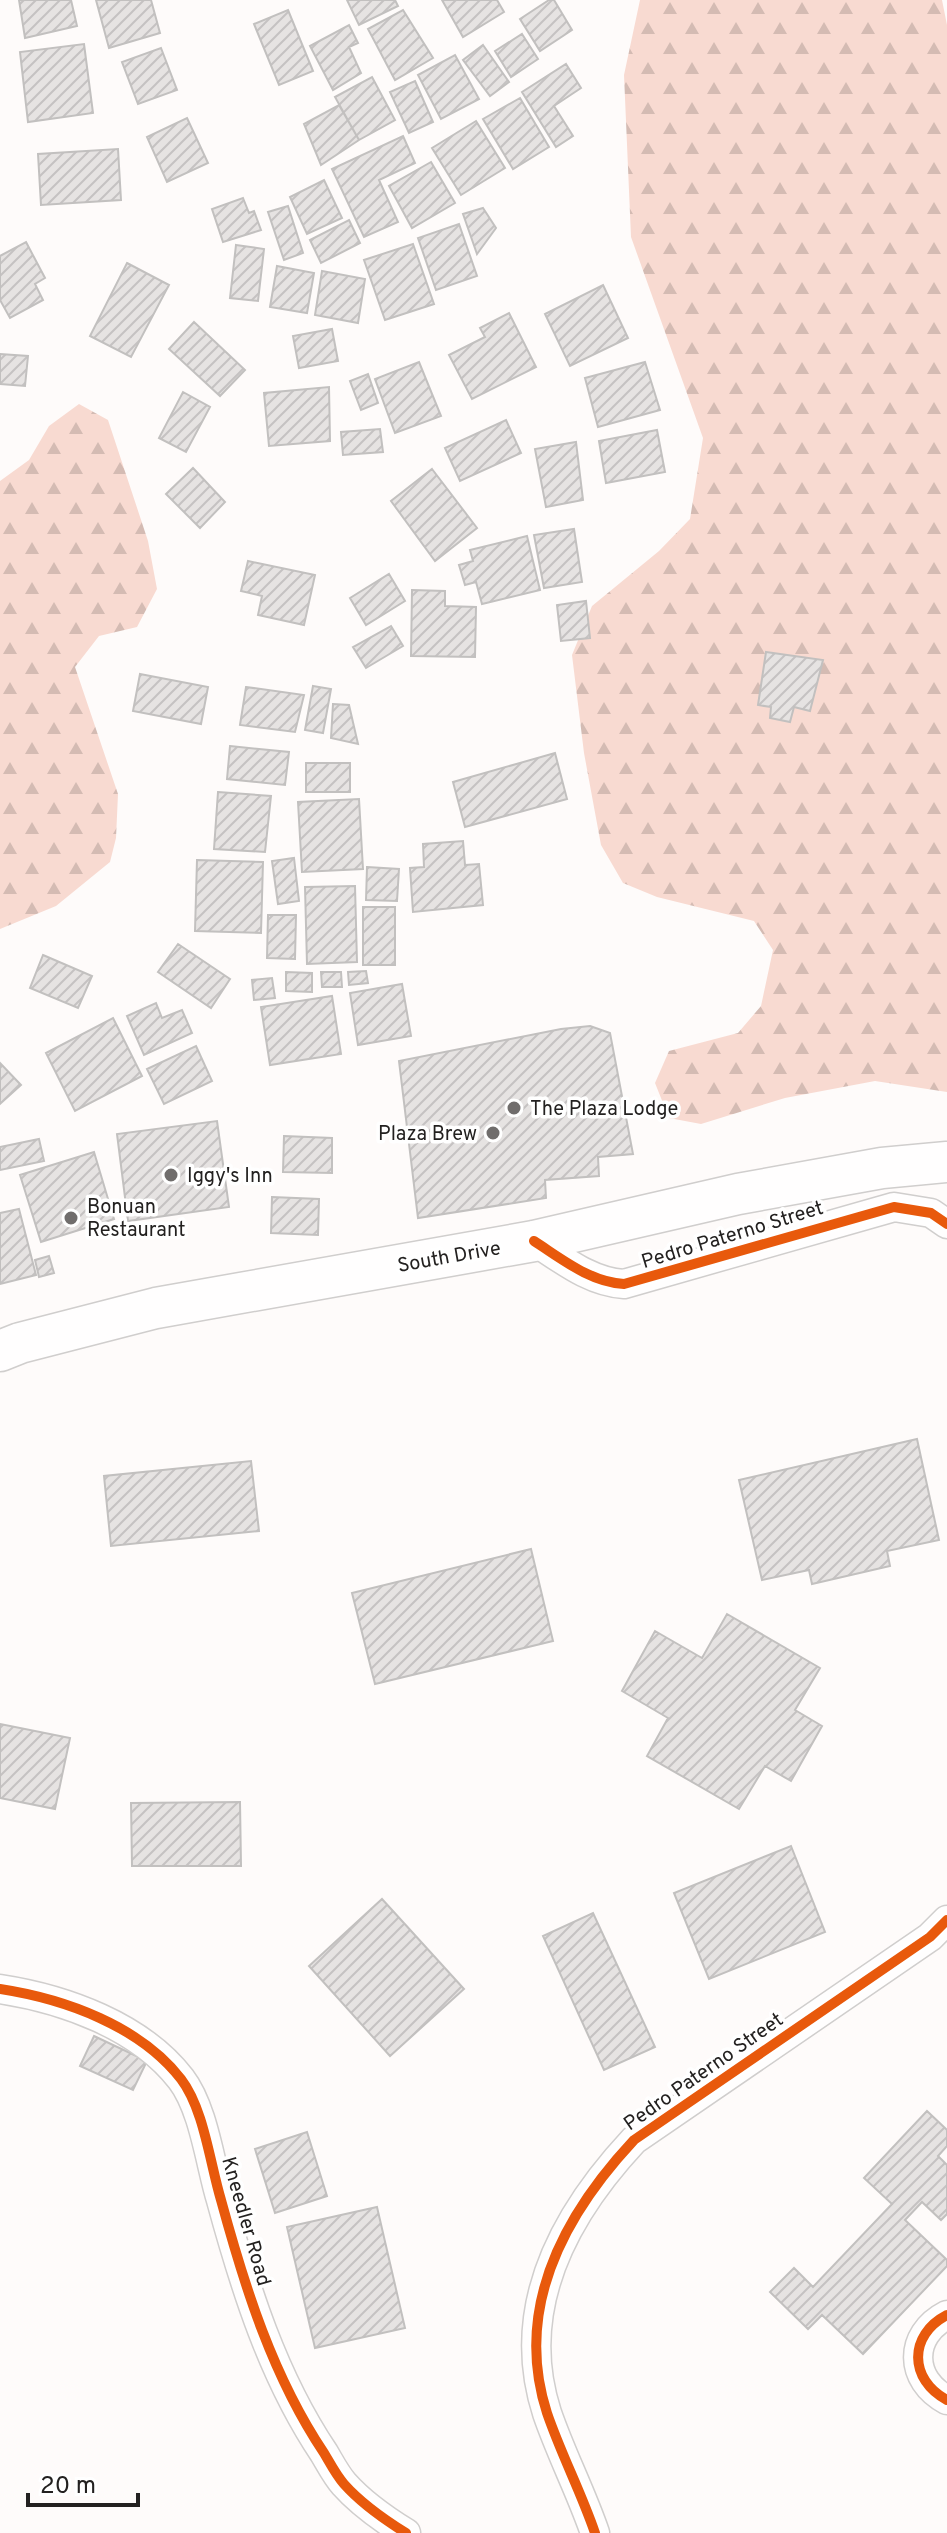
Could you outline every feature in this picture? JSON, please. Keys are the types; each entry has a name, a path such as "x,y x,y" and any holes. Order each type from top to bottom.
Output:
{"main road":[{"name":"South Drive","path":"0,1351 156,1308 534,1241 769,1188 882,1168 947,1162"}],"street":[{"name":"Pedro Paterno Street","path":"534,1241 586,1274 606,1283 624,1284 894,1207 931,1213 947,1224"},
{"name":"Pedro Paterno Street","path":"595,2533 547,2411 539,2369 537,2317 552,2259 577,2211 601,2175 634,2140 930,1937 947,1920"},
{"name":"Kneedler Road","path":"0,1989 23,1992 84,2012 130,2034 159,2053 184,2082 199,2118 252,2302 278,2371 311,2434 344,2484 406,2533"},
{"path":"947,2315 925,2333 919,2348 918,2363 923,2378 932,2390 947,2400"}],"green space":[{"path":"640,0 942,0 947,25 947,1092 875,1081 785,1098 701,1124 669,1118 655,1083 669,1051 738,1033 761,1006 773,950 754,921 657,897 623,883 601,845 584,753 572,655 592,606 659,551 690,519 703,438 631,237 624,75"},
{"path":"79,404 108,420 148,541 157,589 137,627 99,636 75,667 118,794 116,838 110,862 56,906 0,929 0,481 29,460 49,426"}],"building":[{"path":"19,0 71,0 77,26 25,38"},
{"path":"96,0 151,0 160,33 109,48"},
{"path":"347,0 395,0 398,6 359,25"},
{"path":"442,0 497,0 504,12 463,37"},
{"path":"549,0 554,0 572,30 540,51 520,19"},
{"path":"288,10 313,71 279,85 254,24"},
{"path":"403,10 433,58 395,80 368,29"},
{"path":"349,25 358,43 349,47 361,73 333,90 310,46"},
{"path":"522,34 538,59 511,77 495,51"},
{"path":"84,44 93,113 28,122 20,52"},
{"path":"483,45 509,82 490,96 463,60"},
{"path":"161,48 177,90 138,104 122,62"},
{"path":"455,55 479,99 441,119 418,75"},
{"path":"566,64 581,88 554,106 573,136 556,147 522,92"},
{"path":"372,77 395,120 359,140 335,97"},
{"path":"415,81 433,122 409,133 390,92"},
{"path":"520,98 549,147 513,169 483,119"},
{"path":"339,105 359,140 321,165 304,124"},
{"path":"187,118 208,163 167,182 147,137"},
{"path":"476,121 505,168 461,195 432,148"},
{"path":"403,136 415,163 379,180 398,222 364,237 332,169"},
{"path":"118,149 121,200 41,205 38,154"},
{"path":"431,162 455,203 412,228 389,186"},
{"path":"324,180 342,218 307,234 290,197"},
{"path":"243,198 249,213 254,211 261,230 223,242 212,209"},
{"path":"288,206 303,253 284,260 268,212"},
{"path":"483,208 496,228 477,254 463,214"},
{"path":"349,220 360,243 321,263 310,240"},
{"path":"459,224 477,276 436,290 418,238"},
{"path":"26,242 45,278 35,284 43,300 10,318 0,300 0,256"},
{"path":"413,244 434,304 385,320 364,260"},
{"path":"236,245 264,249 258,301 230,298"},
{"path":"127,263 169,285 131,357 90,336"},
{"path":"277,266 314,273 307,313 270,307"},
{"path":"322,271 365,279 358,323 315,315"},
{"path":"603,285 628,338 570,366 545,314"},
{"path":"509,313 536,367 472,399 449,355 485,337 480,328"},
{"path":"194,322 245,370 220,396 169,349"},
{"path":"332,329 338,361 299,368 293,336"},
{"path":"0,354 28,356 25,386 0,384"},
{"path":"419,362 441,416 395,433 375,379"},
{"path":"645,362 660,410 598,427 585,378"},
{"path":"368,374 378,403 361,410 350,381"},
{"path":"329,387 330,441 269,446 264,393"},
{"path":"183,392 210,407 186,452 159,438"},
{"path":"506,420 521,453 460,481 445,448"},
{"path":"380,429 383,452 343,455 341,432"},
{"path":"657,430 665,472 606,483 599,441"},
{"path":"576,442 583,500 546,507 535,449"},
{"path":"193,468 225,502 200,528 166,494"},
{"path":"432,469 477,528 435,561 391,501"},
{"path":"574,529 582,582 544,588 534,535"},
{"path":"527,536 540,590 482,604 476,582 465,585 459,565 473,561 470,550"},
{"path":"248,561 315,575 304,625 258,615 262,596 241,591"},
{"path":"389,574 405,601 366,625 350,598"},
{"path":"412,590 445,591 445,606 476,607 475,657 411,656"},
{"path":"586,601 590,638 561,641 557,605"},
{"path":"391,626 403,646 366,668 353,647"},
{"path":"766,652 823,660 810,711 794,707 790,722 770,718 771,707 758,705"},
{"path":"140,674 208,687 201,724 133,711"},
{"path":"313,686 331,689 323,733 305,730"},
{"path":"246,687 304,695 295,732 240,725"},
{"path":"333,704 349,705 358,744 331,738"},
{"path":"230,746 289,752 285,785 227,779"},
{"path":"555,753 567,799 465,827 453,782"},
{"path":"306,763 350,763 350,792 306,792"},
{"path":"218,792 271,796 265,852 214,849"},
{"path":"359,799 363,869 302,872 298,802"},
{"path":"463,841 465,865 479,864 483,905 413,912 410,868 424,867 423,844"},
{"path":"294,858 299,901 278,904 272,861"},
{"path":"197,860 263,862 261,933 195,931"},
{"path":"367,867 399,869 397,901 366,900"},
{"path":"355,886 357,962 307,964 305,887"},
{"path":"363,907 395,907 395,965 363,965"},
{"path":"268,915 296,915 295,959 267,958"},
{"path":"178,944 230,979 211,1008 158,972"},
{"path":"43,955 92,976 78,1008 30,988"},
{"path":"366,971 368,983 349,985 348,972"},
{"path":"286,972 312,973 312,992 286,991"},
{"path":"321,972 341,972 342,987 322,987"},
{"path":"272,978 275,998 254,1000 252,980"},
{"path":"402,984 411,1036 358,1045 350,993"},
{"path":"332,996 341,1054 270,1065 261,1007"},
{"path":"156,1003 162,1018 182,1010 192,1033 144,1055 127,1016"},
{"path":"113,1018 142,1076 75,1111 46,1053"},
{"name":"The Plaza Lodge","path":"590,1026 610,1033 633,1154 598,1157 599,1176 545,1180 546,1198 418,1218 399,1061"},
{"path":"196,1046 212,1081 164,1104 147,1069"},
{"path":"0,1063 21,1085 0,1104"},
{"path":"217,1121 229,1207 128,1221 117,1134"},
{"path":"284,1136 332,1138 332,1173 283,1172"},
{"path":"39,1139 44,1161 0,1170 0,1147"},
{"path":"94,1152 114,1219 41,1242 20,1175"},
{"path":"272,1197 319,1199 318,1235 271,1233"},
{"path":"19,1209 36,1275 0,1284 0,1213"},
{"path":"49,1256 54,1273 39,1277 35,1260"},
{"path":"917,1439 939,1540 887,1551 890,1566 812,1584 809,1570 762,1580 739,1480"},
{"path":"251,1461 259,1531 111,1546 104,1476"},
{"path":"531,1549 553,1641 375,1684 352,1593"},
{"path":"727,1614 820,1668 795,1710 822,1726 791,1781 765,1766 739,1809 647,1756 668,1718 622,1691 655,1631 702,1658"},
{"path":"0,1724 70,1738 55,1809 0,1798"},
{"path":"240,1802 241,1866 132,1866 131,1803"},
{"path":"791,1846 825,1932 709,1979 674,1893"},
{"path":"382,1899 464,1989 390,2056 309,1966"},
{"path":"593,1913 655,2047 604,2070 543,1936"},
{"path":"94,2036 147,2061 133,2090 80,2066"},
{"path":"927,2111 947,2130 947,2146 938,2156 947,2165 947,2214 941,2220 922,2202 905,2220 947,2260 947,2266 863,2354 822,2315 808,2329 770,2292 794,2268 813,2287 892,2204 864,2178"},
{"path":"307,2132 327,2196 275,2213 255,2149"},
{"path":"377,2207 405,2328 315,2348 287,2227"}],"cycle path":[{"path":"534,1241 588,1274 624,1284 894,1207 931,1213 947,1224"},
{"path":"595,2533 547,2413 538,2374 536,2337 541,2300 567,2232 586,2200 634,2140 930,1937 947,1920"},
{"path":"0,1989 50,2000 100,2018 145,2044 181,2079 201,2121 230,2233 262,2331 290,2394 344,2484 373,2510 406,2533"},
{"path":"947,2315 925,2334 918,2358 925,2381 947,2400"}],"place":[{"name":"The Plaza Lodge","path":"514,1108"},
{"name":"Plaza Brew","path":"493,1133"},
{"name":"Iggy's Inn","path":"171,1175"},
{"name":"Bonuan Restaurant","path":"71,1218"}]}
